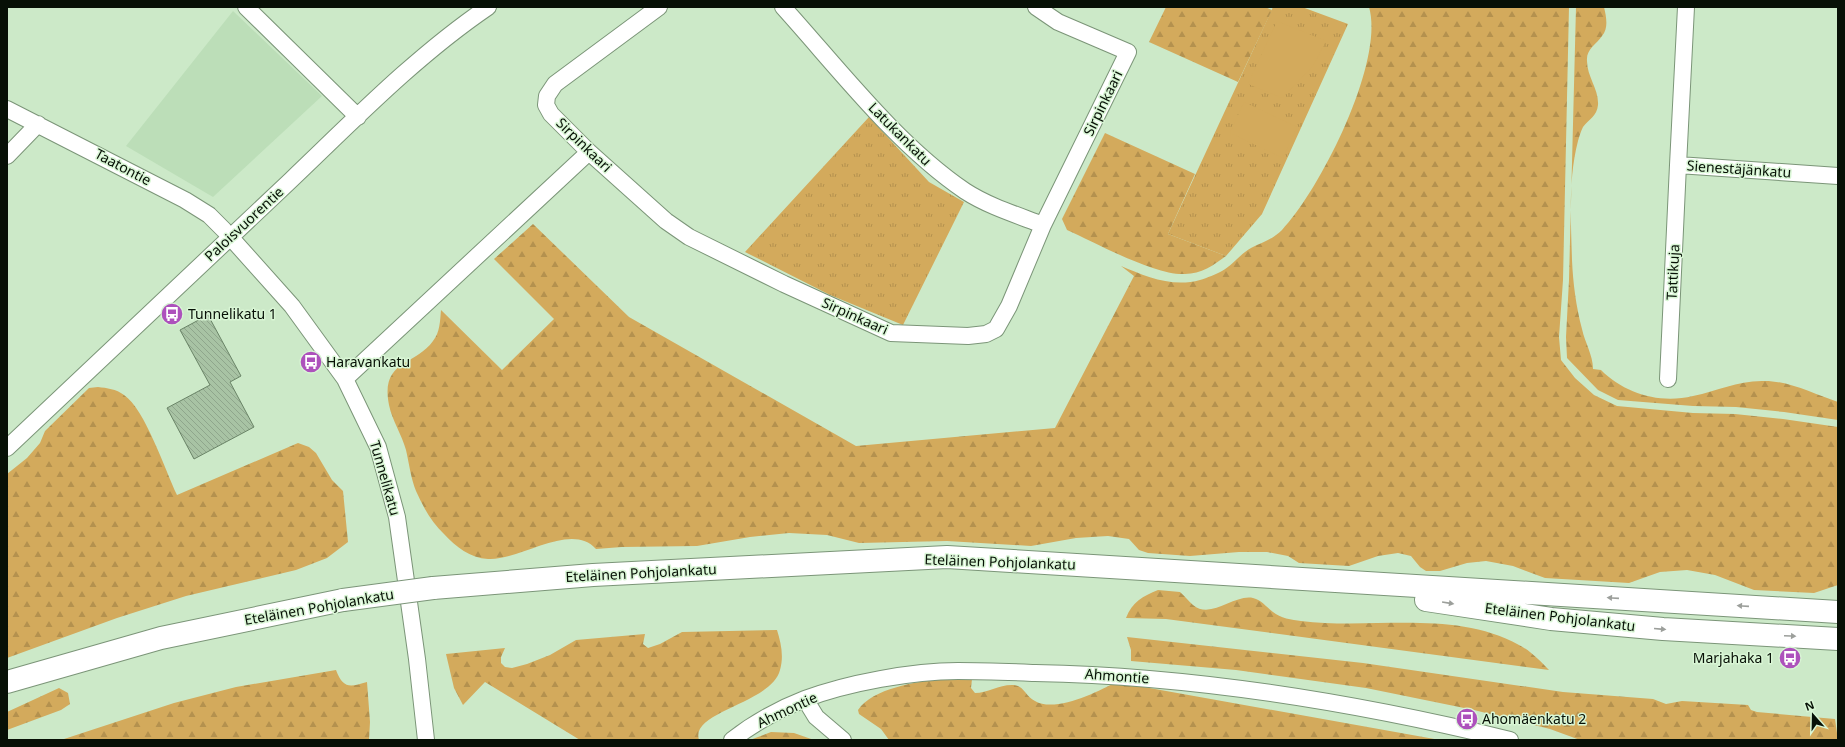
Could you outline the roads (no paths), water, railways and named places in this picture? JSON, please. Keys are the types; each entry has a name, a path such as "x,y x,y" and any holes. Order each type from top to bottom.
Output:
{"main road":[{"name":"Eteläinen Pohjolankatu","path":"7,682 161,638 344,600 433,588 593,575 947,557 1838,612"},
{"name":"Eteläinen Pohjolankatu","path":"1285,578 1551,619 1663,629 1838,639"}],"street":[{"path":"246,7 358,117"},
{"name":"Paloisvuorentie","path":"7,448 428,52 464,23 488,7"},
{"name":"Sirpinkaari","path":"659,7 555,84 547,96 546,105 551,114 589,152 666,221 689,237 784,284 891,333 968,336 986,334 996,329 1018,286 1043,225 1128,52 1058,22 1036,7"},
{"name":"Latukankatu","path":"783,7 886,122 927,163 966,192 990,204 1043,225"},
{"name":"Sienestäjänkatu","path":"1686,7 1678,166 1838,176"},
{"name":"Taatontie","path":"7,109 186,200 209,215 231,237"},
{"path":"7,156 38,124"},
{"path":"346,379 589,152"},
{"name":"Tattikuja","path":"1668,379 1678,166"},
{"name":"Tunnelikatu","path":"231,237 292,306 346,379 378,446 397,517 417,659 426,740"},
{"name":"Ahmontie","path":"732,740 772,714 805,699 852,685 880,680 956,671 1100,674 1237,687 1358,707 1510,740"},
{"path":"805,699 816,717 843,740"}],"place":[{"name":"Tunnelikatu 1","path":"172,314"},
{"name":"Haravankatu","path":"311,362"},
{"name":"Marjahaka 1","path":"1790,658"},
{"name":"Ahomäenkatu 2","path":"1467,719"}]}
